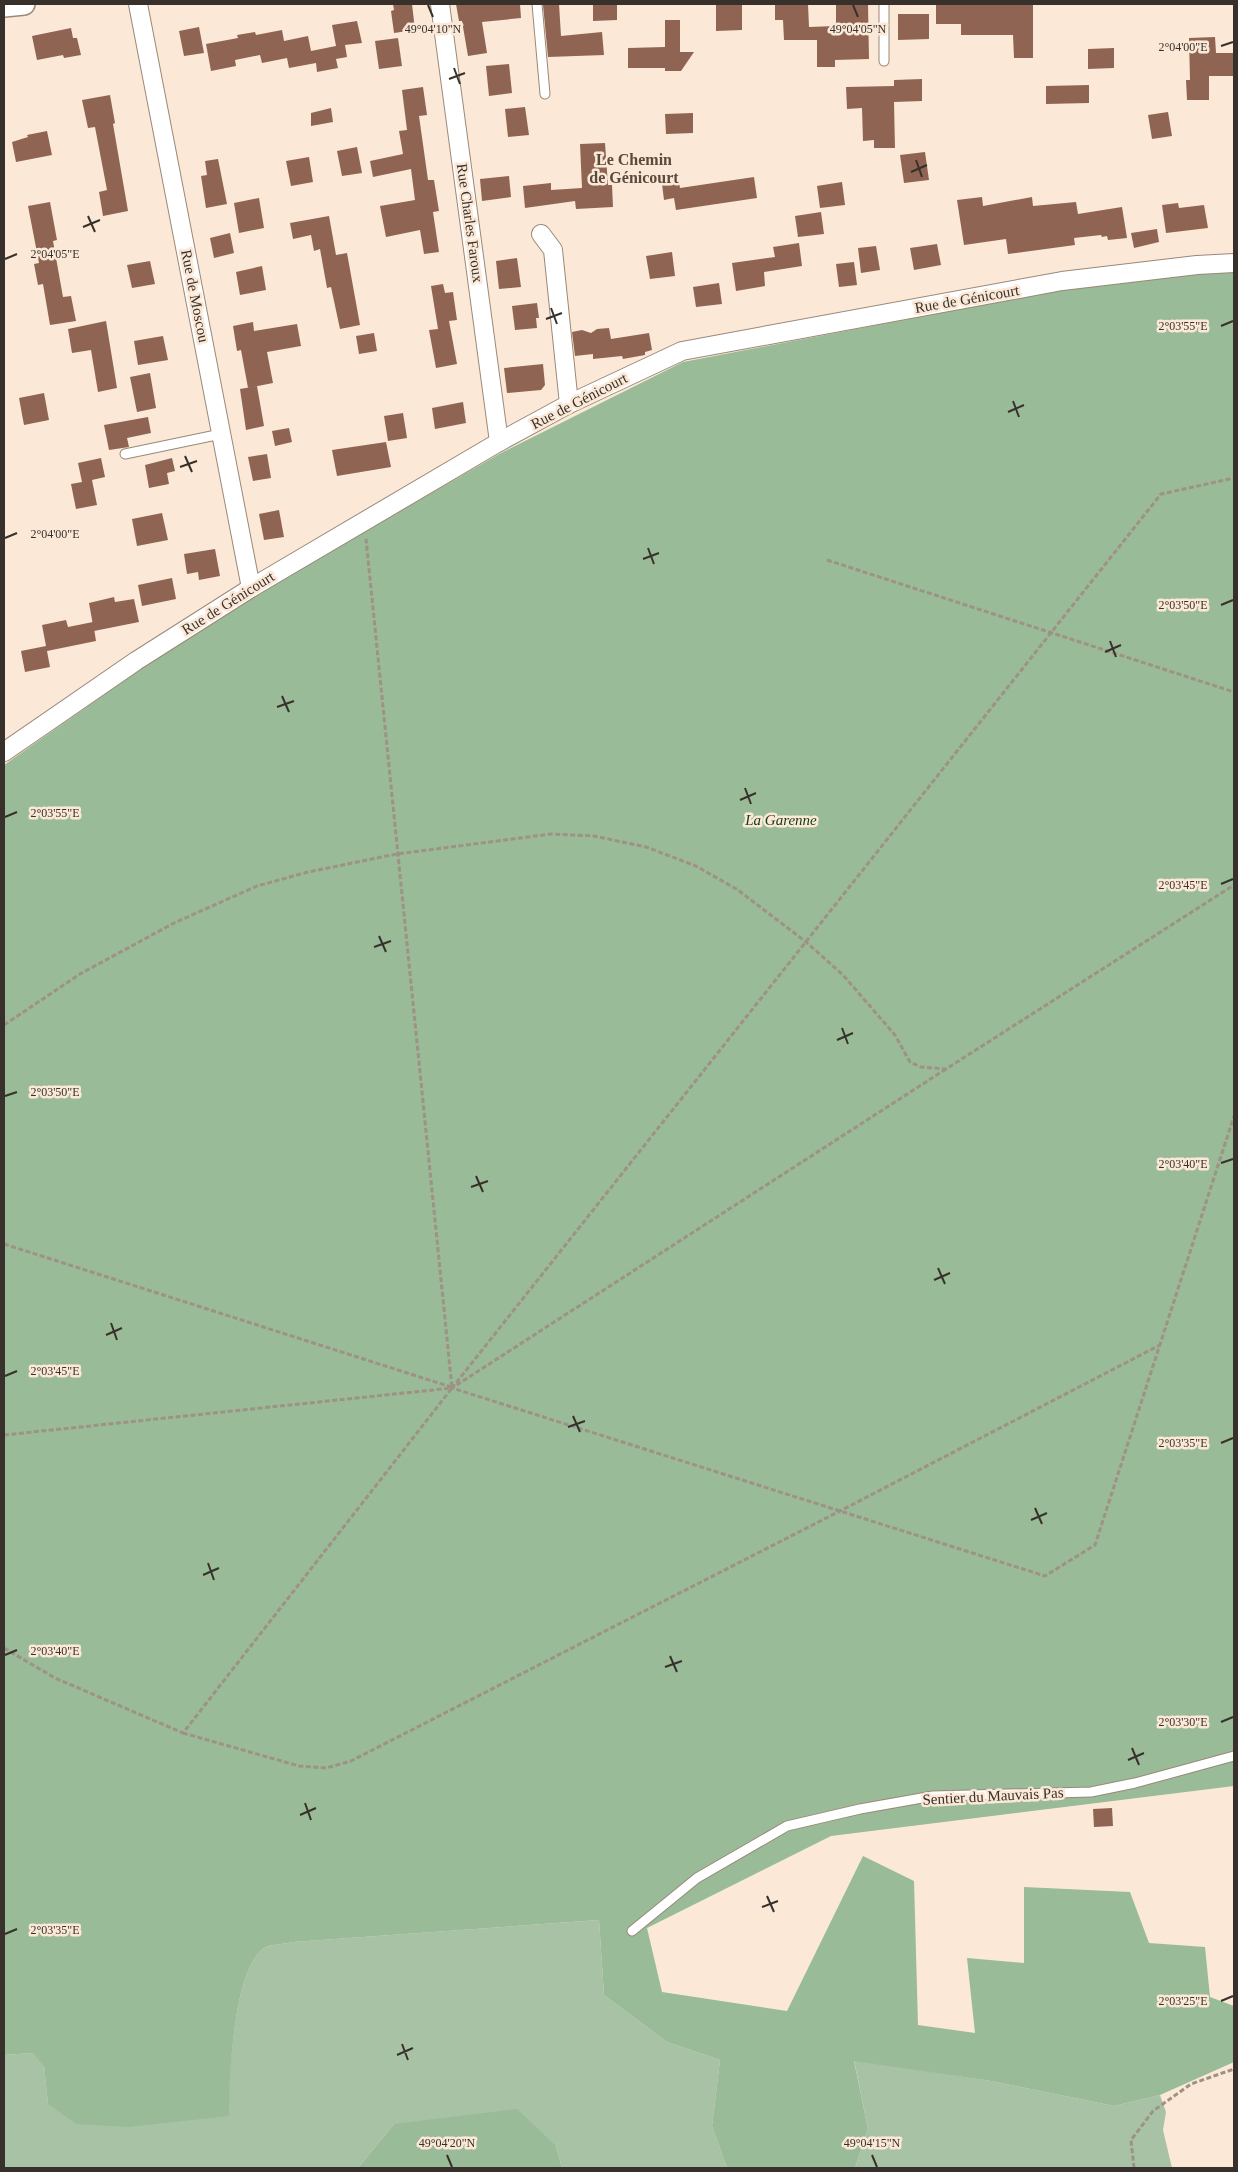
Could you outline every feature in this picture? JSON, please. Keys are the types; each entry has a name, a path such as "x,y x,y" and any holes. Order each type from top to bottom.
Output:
{"street":[{"path":"4,6 24,4"},
{"name":"Rue de Moscou","path":"138,4 251,588"},
{"name":"Rue Charles Faroux","path":"440,4 499,442"},
{"path":"540,234 553,250 569,404"},
{"name":"Rue de Génicourt","path":"4,752 136,661 251,588 499,442 569,404 682,351 1062,282 1197,265 1234,263"}],"lane":[{"path":"537,4 545,94"},
{"path":"884,4 884,61"},
{"path":"125,454 221,434"},
{"name":"Sentier du Mauvais Pas","path":"632,1931 697,1878 786,1826 860,1809 933,1796 1091,1792 1135,1783 1234,1756"}],"path":[{"path":"183,1733 452,1388 1161,494 1234,478"},
{"path":"366,538 396,854 452,1388"},
{"path":"827,560 1234,692"},
{"path":"4,1025 80,974 174,923 258,886 308,872 396,854 551,834 594,836 646,846 696,866 738,890 806,942 843,975 895,1035 910,1062 921,1067 946,1069"},
{"path":"4,1435 452,1388 1234,885"},
{"path":"4,1244 1045,1576 1095,1545 1234,1116"},
{"path":"4,1648 55,1678 183,1733 299,1766 326,1768 351,1761 1161,1345"},
{"path":"1134,2168 1131,2140 1153,2111 1191,2084 1234,2069"}],"green space":[{"name":"La Garenne","path":"1234,270 1234,1786 831,1836 647,1928 662,1992 787,2011 863,1856 914,1881 918,2025 975,2033 967,1958 1024,1963 1024,1887 1130,1892 1149,1943 1205,1947 1210,1997 1234,2006 1234,2062 1160,2095 1114,2106 991,2081 854,2061 868,2129 855,2168 727,2168 712,2126 720,2060 667,2042 604,1995 599,1920 293,1942 266,1947 255,1958 246,1976 240,1999 232,2052 229,2116 128,2127 76,2124 48,2104 44,2066 32,2053 4,2055 4,765 168,650 254,595 501,453 683,362 1055,291"},
{"path":"599,1920 604,1995 667,2042 720,2060 712,2126 727,2168 562,2168 556,2146 394,2124 358,2168 4,2168 4,2055 32,2053 44,2065 48,2104 228,2116 232,2052 240,1999 246,1976 255,1958 266,1947 293,1942"},
{"path":"854,2060 991,2081 1114,2106 1160,2095 1166,2112 1163,2130 1172,2168 855,2168 868,2129"},
{"path":"517,2109 556,2146 562,2168 358,2168 394,2124"}],"building":[{"path":"393,4 412,4 415,30 394,33 391,11 394,10"},
{"path":"456,4 520,4 521,18 482,22 487,53 468,56 462,21 459,21"},
{"path":"559,4 561,36 602,32 604,55 548,57 543,5"},
{"path":"593,4 617,4 617,20 593,21"},
{"path":"716,4 742,4 742,30 716,31"},
{"path":"775,4 808,4 809,27 836,26 836,4 868,4 869,59 835,60 835,67 817,67 817,40 784,40 783,20 775,20"},
{"path":"936,4 1033,4 1033,58 1014,58 1013,35 961,35 961,24 936,24"},
{"path":"898,14 929,14 929,39 898,40"},
{"path":"665,20 680,20 680,52 694,52 681,71 665,71 665,68 628,68 628,48 665,47"},
{"path":"357,21 362,43 345,45 347,57 336,59 338,68 317,72 316,63 289,68 287,58 262,63 260,55 235,60 236,66 211,71 206,44 238,38 237,35 255,32 256,35 282,30 284,41 308,36 311,51 336,46 332,25"},
{"path":"199,27 204,53 184,56 179,31"},
{"path":"71,28 73,38 77,38 81,55 64,58 63,55 37,60 32,36"},
{"path":"1215,37 1216,53 1234,53 1234,76 1209,76 1209,100 1187,100 1186,80 1190,80 1189,38"},
{"path":"398,38 402,66 379,69 375,41"},
{"path":"1114,48 1114,68 1088,69 1088,49"},
{"path":"509,64 512,93 489,96 486,66"},
{"path":"922,79 922,101 894,102 895,148 874,148 874,140 863,141 862,108 847,109 846,87 894,86 894,80"},
{"path":"1089,85 1089,103 1046,104 1046,86"},
{"path":"423,87 427,115 419,116 428,180 434,180 439,211 433,212 439,252 424,254 420,230 386,237 380,206 415,200 411,169 373,177 370,161 403,154 399,131 407,130 402,90"},
{"path":"110,95 128,211 103,216 99,192 107,190 95,127 88,128 82,100"},
{"path":"525,107 529,135 508,137 505,109"},
{"path":"331,108 333,122 311,126 311,113"},
{"path":"1168,112 1172,136 1152,139 1148,115"},
{"path":"693,113 693,133 666,134 665,114"},
{"path":"47,131 52,155 16,162 12,142 28,137 27,135"},
{"path":"605,143 608,185 612,185 613,207 576,209 575,201 525,208 523,186 551,183 551,190 582,188 580,144"},
{"path":"357,147 362,173 342,176 337,151"},
{"path":"925,152 929,180 904,183 900,155"},
{"path":"309,157 313,182 291,186 286,161"},
{"path":"218,159 227,204 206,208 201,176 207,175 205,161"},
{"path":"509,176 511,197 482,201 480,179"},
{"path":"754,177 757,198 676,210 674,198 664,200 662,184 679,182 680,188"},
{"path":"842,182 845,205 820,208 817,186"},
{"path":"982,197 983,206 1032,197 1033,206 1076,202 1078,214 1122,207 1127,238 1108,240 1107,236 1102,237 1101,235 1074,238 1075,245 1008,254 1006,239 964,245 957,200"},
{"path":"259,198 264,228 239,233 234,203"},
{"path":"50,202 57,240 53,241 63,297 71,296 76,321 50,325 43,284 38,285 34,264 39,263 28,206"},
{"path":"1178,203 1179,208 1204,205 1208,228 1166,233 1162,205"},
{"path":"821,212 824,234 798,237 795,216"},
{"path":"329,216 336,255 347,253 360,325 340,329 331,287 327,288 320,249 314,251 311,235 293,239 290,223"},
{"path":"1157,229 1159,242 1134,248 1131,233"},
{"path":"230,233 234,253 214,258 210,238"},
{"path":"799,243 802,266 764,272 765,286 736,291 732,263 775,257 773,247"},
{"path":"937,244 941,265 914,270 910,248"},
{"path":"876,246 880,270 861,273 858,248"},
{"path":"672,252 675,276 650,279 646,256"},
{"path":"517,258 521,287 499,289 496,261"},
{"path":"150,261 155,284 132,288 127,265"},
{"path":"854,262 857,285 839,287 836,264"},
{"path":"262,266 266,290 240,295 236,272"},
{"path":"719,283 722,304 696,307 693,287"},
{"path":"443,284 445,293 453,292 457,320 449,321 457,364 436,368 429,330 438,329 431,286"},
{"path":"537,303 539,318 536,318 537,328 515,330 512,306"},
{"path":"106,321 117,388 98,392 91,350 72,353 68,329"},
{"path":"253,322 254,331 297,324 301,346 267,352 273,383 248,388 241,350 237,351 233,326"},
{"path":"609,328 611,339 649,333 652,350 645,352 645,355 623,359 622,356 593,359 593,354 575,356 572,332 582,330 591,333 597,329"},
{"path":"374,333 377,351 359,354 356,336"},
{"path":"163,336 168,360 138,365 134,341"},
{"path":"543,364 545,385 541,390 507,393 504,368"},
{"path":"150,373 156,408 137,412 130,377"},
{"path":"257,386 264,426 246,430 240,389"},
{"path":"44,393 49,420 24,425 19,398"},
{"path":"463,402 466,423 435,429 432,408"},
{"path":"403,413 407,438 388,441 384,416"},
{"path":"148,417 151,433 127,438 129,447 109,450 104,425"},
{"path":"289,428 292,442 275,446 272,431"},
{"path":"386,442 391,467 337,476 332,450"},
{"path":"267,454 271,478 253,481 248,457"},
{"path":"101,458 105,477 92,480 97,505 76,509 71,484 82,482 78,463"},
{"path":"172,458 175,471 167,473 169,484 149,488 145,465"},
{"path":"279,510 284,537 264,540 259,514"},
{"path":"162,513 168,540 137,546 132,519"},
{"path":"215,549 220,576 199,580 198,572 187,574 184,554"},
{"path":"172,578 176,599 142,606 138,585"},
{"path":"114,597 115,602 134,599 139,622 94,631 89,603"},
{"path":"66,620 68,627 93,622 96,641 47,651 50,667 25,672 21,651 46,646 42,625"},
{"path":"1112,1808 1113,1826 1094,1827 1093,1809"}],"district":[{"name":"Le Chemin de Génicourt","path":"634,168"}]}
